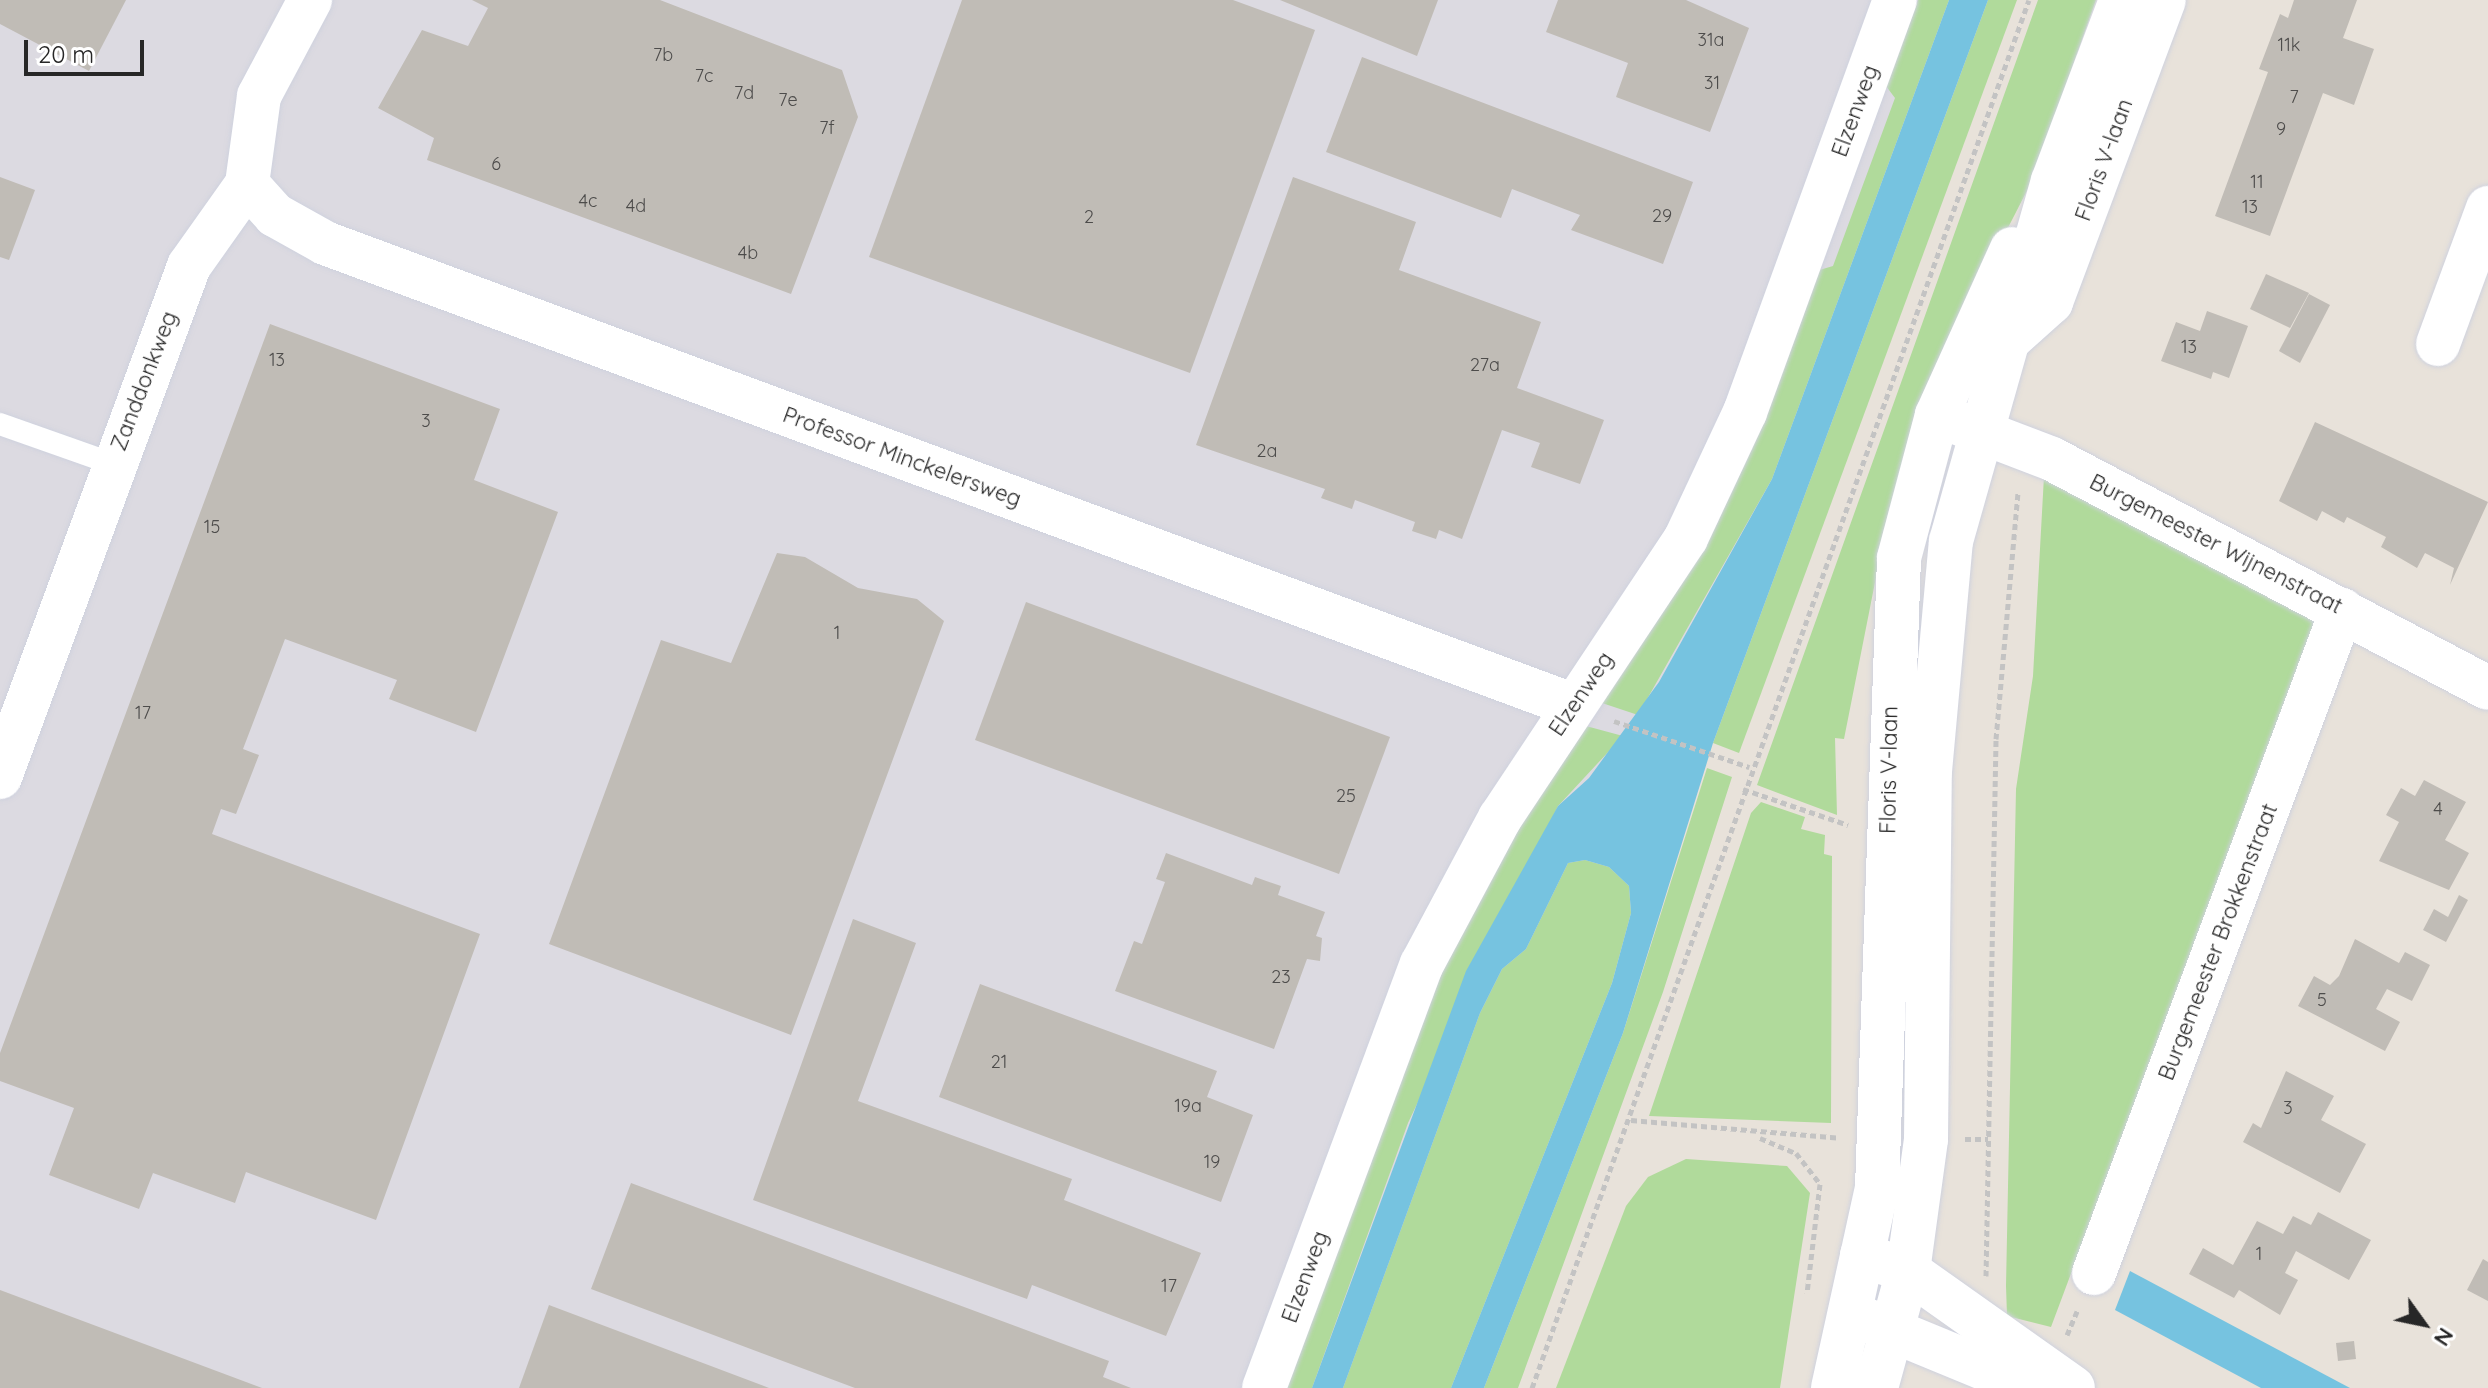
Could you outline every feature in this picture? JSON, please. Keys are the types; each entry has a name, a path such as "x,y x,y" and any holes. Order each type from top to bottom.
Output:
{"street":[{"name":"Zanddonkweg","path":"0,777 113,464 189,266 247,184 259,96 310,0"},
{"name":"Elzenweg","path":"1264,1388 1422,964 1500,818 1590,712 1686,538 1745,412 1895,0"},
{"name":"Floris V-laan","path":"1876,1388 1908,1271 1926,1139 1930,771 1940,621 1979,429 2002,346 2053,181 2121,0"},
{"name":"Floris V-laan","path":"2002,346 2051,302 2164,0"},
{"name":"Floris V-laan","path":"1833,1388 1862,1255 1880,1139 1887,840 1899,558 1937,415 1976,315 2053,181"},
{"name":"Professor Minckelersweg","path":"247,184 275,215 325,243 1590,712"},
{"path":"2438,344 2488,208"},
{"name":"Burgemeester Wijnenstraat","path":"1937,415 2029,449 2488,688"},
{"name":"Burgemeester Brokkenstraat","path":"2094,1273 2342,610"},
{"path":"1862,1255 1908,1271 1974,1314 2073,1388"},
{"path":"1849,1314 2032,1388"}],"lane":[{"path":"0,424 113,464"}],"path":[{"path":"1532,1388 1631,1120 1749,767 2029,0"},
{"path":"1974,1314 1988,1266 1996,739 2016,499 2029,449"},
{"path":"1590,712 1749,767"},
{"path":"1743,789 1887,840"},
{"path":"1631,1120 1755,1136 1880,1139"},
{"path":"1755,1136 1796,1153 1820,1184 1805,1302"},
{"path":"1926,1139 1988,1139"}],"shaded area":[{"path":"0,0 1947,0 1630,851 1412,1388 0,1388"}],"green space":[{"path":"1918,0 1949,0 1772,479 1638,715 1602,703 1718,522 1816,271 1833,266 1895,98 1886,86"},
{"path":"1988,0 2017,0 1739,753 1713,743"},
{"path":"2038,0 2096,0 2032,181 1959,323 1883,542 1844,739 1835,738 1837,815 1757,785"},
{"path":"2044,476 2320,608 2051,1327 2007,1316 2006,1286 2016,789 2033,676"},
{"path":"1586,726 1623,736 1558,806 1408,1123 1312,1388 1285,1388 1444,967 1492,869"},
{"path":"1707,768 1732,777 1663,992 1518,1388 1484,1388 1623,1033"},
{"path":"1761,802 1805,817 1801,829 1825,835 1824,854 1832,856 1831,1123 1649,1116 1751,813"},
{"path":"1585,860 1609,867 1629,886 1631,913 1612,983 1451,1388 1343,1388 1480,1013 1502,969 1526,949 1568,863"},
{"path":"1686,1159 1787,1166 1810,1193 1780,1388 1556,1388 1626,1206 1648,1177"}],"water":[{"path":"1949,0 1988,0 1713,743 1623,1033 1484,1388 1451,1388 1612,983 1631,913 1629,886 1609,867 1585,860 1568,863 1526,949 1502,969 1480,1013 1343,1388 1312,1388 1466,971 1558,806 1589,778 1659,682 1772,479"},
{"path":"2130,1271 2350,1388 2261,1388 2115,1310"}],"building":[{"path":"0,0 126,0 89,71 0,24"},
{"path":"472,0 660,0 842,70 858,117 791,294 427,160 434,138 378,108 422,30 468,46 488,8"},
{"path":"962,0 1233,0 1315,30 1190,373 869,257"},
{"path":"1280,0 1438,0 1417,56"},
{"path":"1558,0 1686,0 1749,28 1710,132 1616,97 1628,63 1546,32"},
{"path":"2294,0 2357,0 2343,38 2374,49 2354,105 2323,93 2270,236 2215,216 2268,72 2259,69 2280,14 2288,18"},
{"path":"1362,57 1693,182 1663,264 1571,230 1580,215 1512,189 1501,218 1326,152"},
{"path":"0,177 35,190 9,260 0,257"},
{"path":"1293,177 1416,222 1399,270 1541,322 1517,388 1604,420 1580,484 1531,467 1540,443 1502,430 1462,539 1439,530 1436,539 1412,531 1415,522 1355,500 1352,509 1321,498 1325,489 1196,445"},
{"path":"2266,274 2309,293 2290,328 2250,309"},
{"path":"2309,294 2330,305 2300,363 2279,351"},
{"path":"2207,311 2248,326 2229,378 2213,372 2211,379 2161,361 2176,322 2200,331"},
{"path":"270,324 500,409 474,480 558,512 476,732 389,699 397,680 285,639 243,749 259,755 236,814 221,809 212,834 480,934 376,1220 246,1172 235,1203 153,1173 139,1209 49,1175 74,1108 0,1081 0,1053"},
{"path":"2315,422 2488,502 2450,585 2454,568 2425,553 2417,568 2381,547 2386,537 2347,517 2344,523 2322,511 2317,521 2279,501"},
{"path":"777,553 805,557 858,588 917,599 944,621 791,1035 549,944 661,640 731,663"},
{"path":"1026,602 1390,737 1339,874 975,740"},
{"path":"2424,780 2466,802 2445,840 2469,853 2449,890 2379,861 2399,822 2386,815 2401,788 2415,796"},
{"path":"1166,853 1252,885 1255,877 1281,886 1278,895 1325,912 1316,936 1322,938 1320,961 1307,959 1274,1049 1115,991 1134,941 1142,944 1165,882 1156,879"},
{"path":"2459,895 2468,900 2446,942 2423,930 2434,909 2448,917"},
{"path":"853,919 916,943 858,1101 1072,1179 1064,1200 1201,1253 1166,1336 1032,1285 1027,1299 753,1200"},
{"path":"2355,939 2399,963 2405,952 2430,965 2412,1001 2387,989 2376,1009 2400,1022 2385,1051 2298,1006 2314,976 2330,985 2339,976"},
{"path":"980,984 1217,1071 1207,1097 1253,1115 1221,1202 939,1097"},
{"path":"2286,1071 2334,1096 2321,1120 2366,1144 2340,1193 2243,1142 2253,1123 2261,1128"},
{"path":"631,1183 1109,1361 1103,1377 1131,1388 855,1388 591,1289"},
{"path":"2318,1212 2371,1240 2349,1280 2296,1251 2285,1273 2298,1280 2280,1315 2239,1290 2234,1298 2189,1274 2203,1248 2233,1265 2257,1221 2283,1234 2293,1216 2311,1225"},
{"path":"2483,1259 2488,1262 2488,1301 2467,1290"},
{"path":"0,1290 262,1388 0,1388"},
{"path":"549,1305 769,1388 519,1388"},
{"path":"2354,1341 2356,1359 2338,1361 2336,1343"}]}
